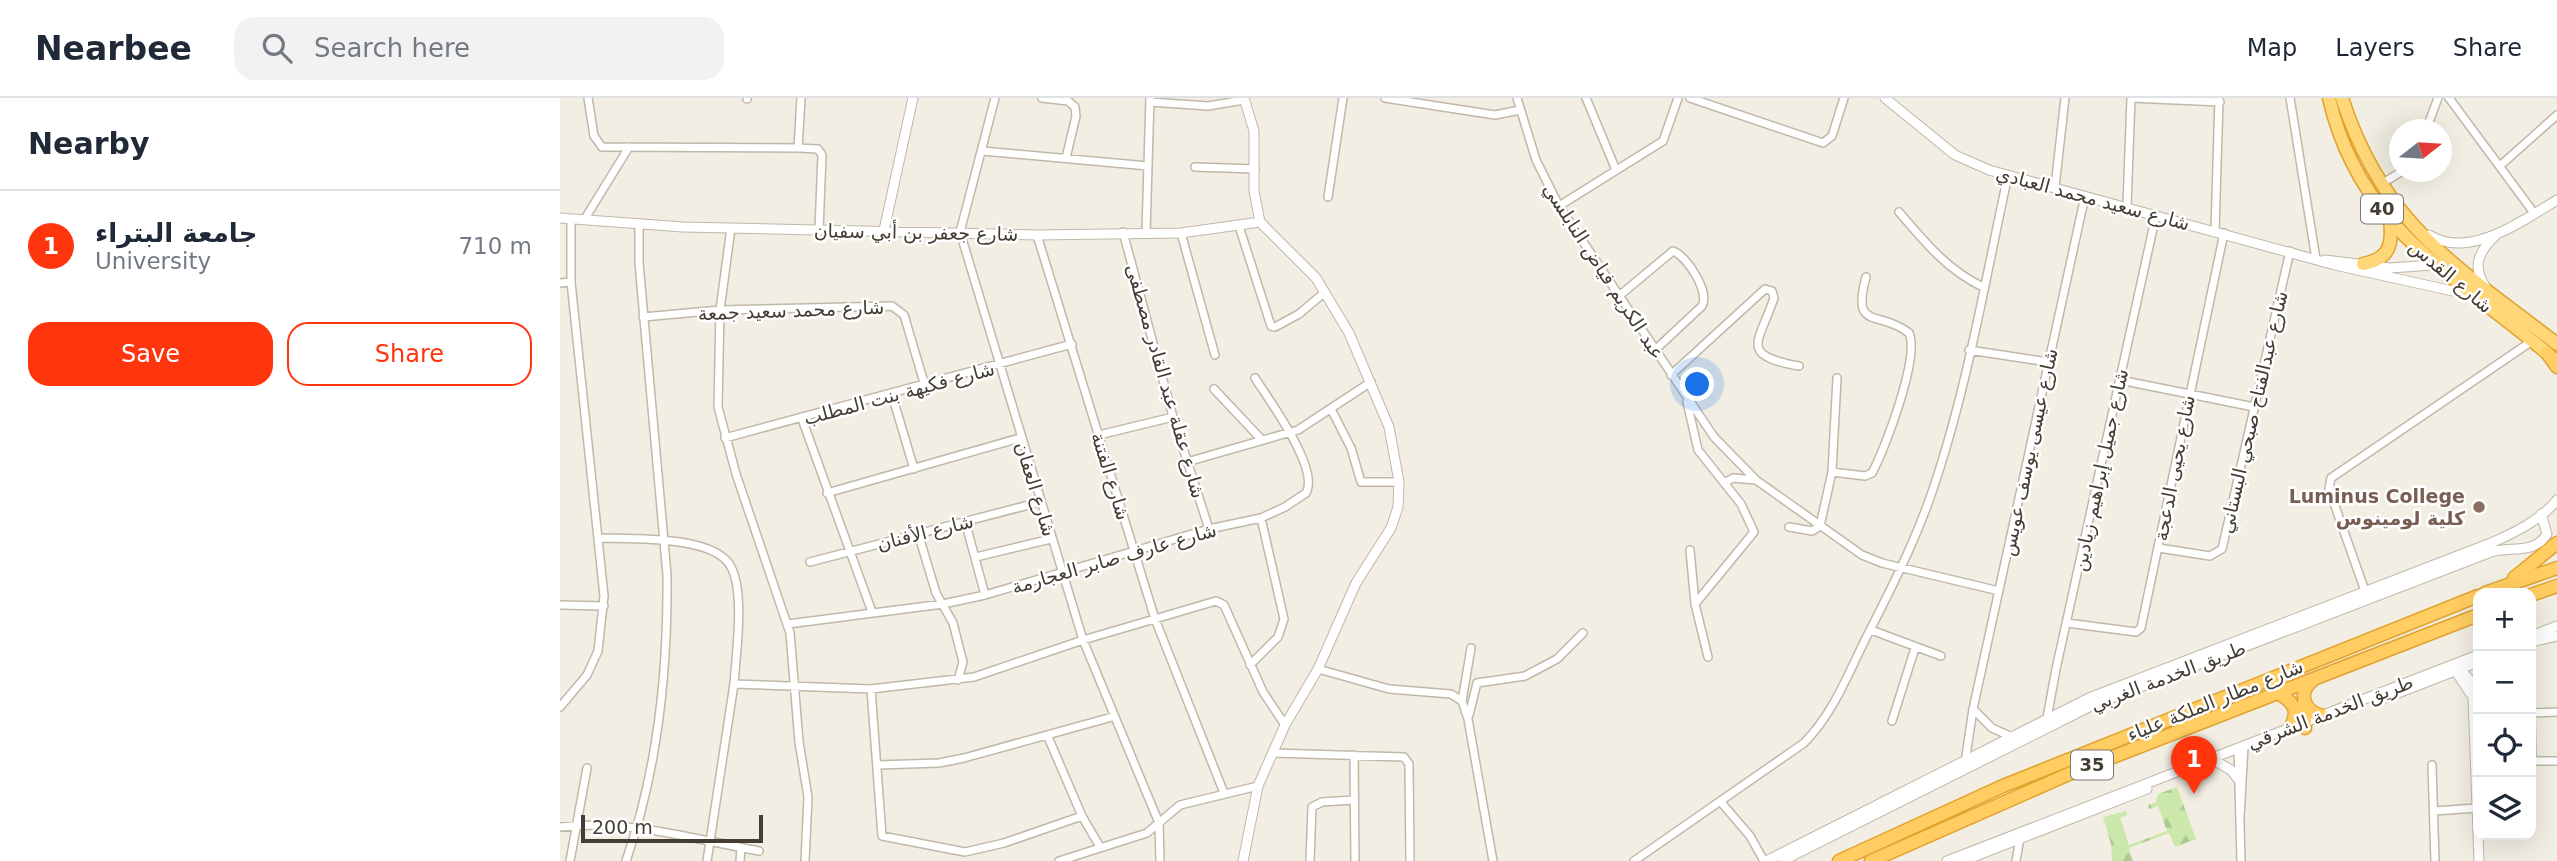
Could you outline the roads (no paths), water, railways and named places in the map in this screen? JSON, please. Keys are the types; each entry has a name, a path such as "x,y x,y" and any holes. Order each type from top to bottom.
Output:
{"highway":[{"name":"شارع القدس","path":"2329,98 2343,141 2358,173 2390,219 2438,261 2471,295 2554,356"},
{"name":"شارع القدس","path":"2342,98 2356,135 2380,184 2438,261 2495,299 2554,356"},
{"path":"2343,141 2347,134 2356,135"},
{"path":"2363,264 2379,260 2388,252 2392,240 2390,219"},
{"path":"2499,588 2530,567 2557,543"},
{"path":"2499,588 2557,568"},
{"path":"2536,595 2557,586"},
{"path":"2536,596 2557,593"},
{"name":"شارع مطار الملكة علياء","path":"1839,861 2003,786 2473,598"},
{"name":"شارع مطار الملكة علياء","path":"1871,861 2011,799 2473,617"},
{"path":"2305,725 2305,689 2316,678"},
{"path":"2278,693 2290,699 2295,708 2295,718 2290,728"},
{"path":"2304,702 2311,711 2322,716"}],"street":[{"path":"588,98 597,142 606,148 818,149 822,155 819,230"},
{"path":"799,148 802,98"},
{"path":"884,230 914,98"},
{"path":"960,232 983,151 991,105 995,98"},
{"path":"1042,98 1068,101 1075,107 1076,116 1066,158"},
{"path":"1328,197 1342,98"},
{"path":"1385,98 1494,115 1520,110"},
{"name":"عبد الكريم فياض النابلسي","path":"1517,98 1542,173 1559,206 1654,351 1724,449 1756,480 1862,555 2000,591"},
{"path":"1586,98 1616,170"},
{"path":"1559,206 1663,141 1678,98"},
{"path":"1690,98 1823,143 1832,136 1844,98"},
{"name":"شارع سعيد محمد العبادي","path":"1885,98 1955,155 2008,175 2318,260 2471,295"},
{"path":"2055,187 2065,98"},
{"path":"2127,206 2131,98 2219,100"},
{"path":"2290,98 2318,260"},
{"path":"2430,119 2438,98"},
{"path":"2449,98 2534,214"},
{"path":"1146,232 1150,100 1208,106 1244,99 1254,131 1254,191 1260,222 1325,292 1371,383 1394,442 1399,482 1395,517 1352,591 1318,669 1285,725 1258,786 1243,861"},
{"name":"شارع يحيى الدعجة","path":"2067,623 2139,630 2159,548 2220,232 2219,100"},
{"path":"2501,166 2557,115"},
{"path":"584,220 629,148"},
{"path":"983,151 1147,166"},
{"path":"1195,167 1255,169"},
{"path":"1634,861 1804,743 1816,730 1837,697 1871,630 1931,494 1952,424 2008,175"},
{"path":"2380,184 2389,179"},
{"name":"شارع عيسى يوسف عويس","path":"1965,764 1973,709 2085,196"},
{"path":"2410,222 2436,240 2452,244 2479,240 2500,232 2557,201"},
{"path":"1899,212 1951,268 1983,287"},
{"name":"شارع جميل إبراهيم زيادين","path":"2049,722 2067,623 2156,215"},
{"name":"شارع جعفر بن أبي سفيان","path":"560,218 731,228 1037,235 1181,233 1260,222"},
{"path":"560,707 587,675 595,658 604,606 571,282 571,219"},
{"path":"626,861 637,829 662,697 667,610 664,541 639,263 639,223"},
{"path":"1239,226 1271,326 1275,327 1299,314 1325,292"},
{"path":"731,228 720,310 717,389 725,438 788,624 808,797 805,861"},
{"name":"شارع العفان","path":"960,232 998,367 1083,640 1112,717 1158,823 1160,861"},
{"name":"شارع عقلة عبد القادر مصطفى","path":"1123,232 1173,417 1209,529"},
{"path":"2495,299 2480,279 2478,261 2482,249 2500,232"},
{"path":"1181,233 1215,355"},
{"name":"شارع الفتنة","path":"1037,235 1155,620 1224,793"},
{"path":"1619,296 1674,251 1681,254 1704,289 1702,306 1654,351"},
{"name":"شارع عبدالفتاح صبحي البستاني","path":"2159,548 2210,556 2222,549 2290,251"},
{"name":"شارع سعيد محمد العبادي","path":"2318,260 2338,259 2390,268 2438,261"},
{"path":"1832,472 1867,475 1873,471 1896,414 1910,352 1912,338 1907,332 1870,316 1862,309 1860,299 1866,277"},
{"path":"560,284 571,282"},
{"path":"1671,375 1765,289 1772,291 1774,298 1758,338 1759,349 1768,360 1799,366"},
{"name":"شارع محمد سعيد جمعة","path":"643,317 720,310 892,306 904,315 925,386"},
{"path":"2365,591 2329,489 2331,478 2532,341"},
{"name":"شارع فكيهة بنت المطلب","path":"725,438 998,367 1072,344"},
{"path":"1969,350 2048,362"},
{"name":"شارع عارف صابر العجارمة","path":"788,624 985,596 1209,529 1261,518 1291,504 1309,487 1308,475 1290,433 1255,378"},
{"path":"1789,527 1812,531 1820,526 1832,472 1837,378"},
{"path":"2120,380 2254,407"},
{"path":"1187,462 1305,427 1371,383"},
{"path":"1214,389 1262,440"},
{"path":"892,394 914,469"},
{"path":"1686,397 1696,445 1746,512 1755,532 1695,604"},
{"path":"1331,409 1351,448 1361,482 1399,482"},
{"path":"1099,435 1173,417"},
{"path":"802,419 872,612"},
{"path":"827,493 1020,438"},
{"path":"1724,483 1733,478 1756,480"},
{"name":"طريق الخدمة الغربي","path":"1965,764 2012,737 2448,564 2506,537 2557,500"},
{"name":"شارع الأفنان","path":"810,562 1040,502"},
{"name":"طريق الخدمة الغربي","path":"1773,860 2113,688 2365,591 2496,550 2520,550 2538,543 2547,534 2541,514"},
{"path":"1250,665 1278,637 1284,619 1261,518"},
{"path":"965,522 985,596"},
{"path":"918,534 935,590 951,616 963,663 958,680"},
{"path":"599,538 664,541 712,549 732,567 737,587 734,684 707,861"},
{"path":"976,557 1051,539"},
{"path":"1690,550 1695,604 1708,657"},
{"path":"734,684 794,684 871,689 958,680 1211,602 1221,602 1269,702 1285,725"},
{"path":"560,605 604,606"},
{"path":"2536,634 2557,626"},
{"path":"1871,630 1941,656"},
{"path":"1468,719 1478,683 1525,676 1557,659 1583,634"},
{"path":"2536,641 2557,636"},
{"path":"1471,648 1462,701 1468,719 1493,861"},
{"path":"1892,721 1915,648"},
{"name":"طريق الخدمة الشرقي","path":"1947,861 2456,669 2473,658"},
{"name":"طريق الخدمة الشرقي","path":"1962,861 2217,762 2290,728 2473,664"},
{"path":"1318,669 1390,689 1451,694 1462,701"},
{"path":"2456,669 2473,697 2474,714"},
{"path":"871,689 881,835 965,857 1082,816"},
{"path":"1973,709 1992,728 2012,737"},
{"path":"2531,714 2557,712"},
{"path":"878,765 939,763 1048,737 1112,717"},
{"path":"1048,737 1082,816 1100,847"},
{"path":"2241,750 2238,779 2241,861"},
{"path":"2240,817 2241,750"},
{"path":"1273,753 1401,755 1408,761 1410,861"},
{"path":"1354,755 1355,861"},
{"path":"2536,761 2557,761"},
{"path":"2217,762 2231,770 2238,779"},
{"path":"2432,765 2435,861"},
{"path":"570,861 587,768"},
{"path":"1059,861 1141,835 1180,805 1258,786"},
{"path":"1310,861 1312,807 1322,802 1354,800"},
{"path":"1720,801 1773,860"},
{"path":"2434,811 2473,808"},
{"path":"560,827 576,825 637,829 759,851"},
{"path":"2016,861 2020,838"},
{"path":"2478,840 2479,861"},
{"path":"740,861 741,848"}],"place":[{"name":"Luminus College كلية لومينوس","path":"2479,507"},
{"name":"جامعة البتراء","path":"2194,794"}]}
